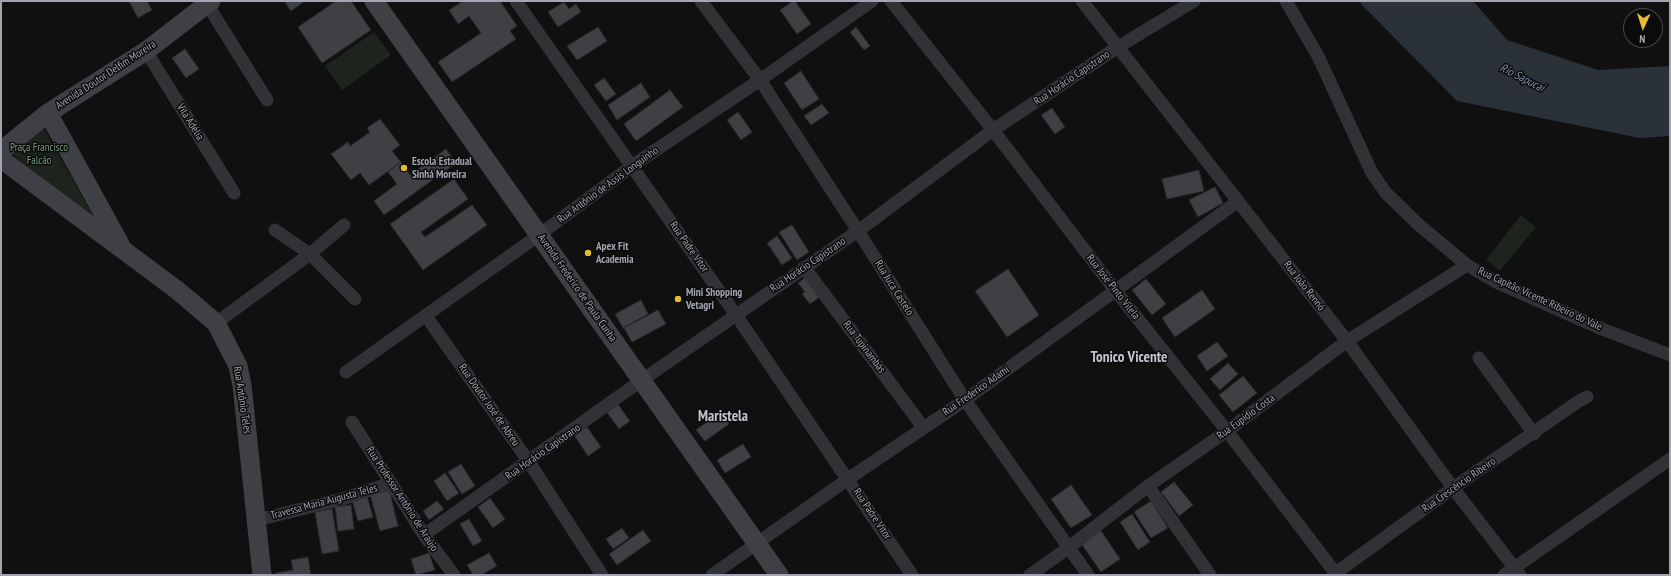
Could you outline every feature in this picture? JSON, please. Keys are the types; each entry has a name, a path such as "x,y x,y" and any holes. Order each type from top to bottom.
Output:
{"main road":[{"name":"Avenida Frederico de Paula Cunha","path":"374,1 779,575"},
{"name":"Avenida Doutor Delfim Moreira","path":"1,151 48,113 146,51 209,2"},
{"name":"Rua Antônio Teles","path":"48,113 123,249"},
{"name":"Rua Antônio Teles","path":"1,159 177,290 216,323 238,366 242,384 262,575"}],"street":[{"name":"Rua Padre Vitor","path":"516,1 736,315 912,575"},
{"name":"Rua Juca Castelo","path":"700,1 760,80 965,400 1088,575"},
{"name":"Rua Antônio de Assis Longuinho","path":"346,372 539,235 632,166 760,80 872,1"},
{"name":"Rua José Pinto Vilela","path":"891,1 993,130 1115,290 1227,431 1335,574"},
{"name":"Rua João Rennó","path":"1082,1 1237,202 1347,341 1513,573"},
{"name":"Rua Horácio Capistrano","path":"424,534 529,462 642,380 858,231 993,130 1118,47 1194,1"},
{"name":"Rua Capitão Vicente Ribeiro do Vale","path":"1286,1 1318,56 1372,173 1386,193 1419,225 1467,265 1494,281 1594,325 1670,355"},
{"path":"209,2 267,100"},
{"name":"Vila Adélia","path":"146,51 234,193"},
{"name":"Rua Frederico Adami","path":"712,575 923,427 965,400 1237,202"},
{"path":"216,323 310,254 344,225"},
{"path":"275,230 310,254 355,299"},
{"name":"Rua Eupídio Costa","path":"1030,575 1068,548 1148,486 1227,431 1347,341 1467,265"},
{"name":"Rua Tupinambás","path":"804,267 923,427"},
{"name":"Rua Doutor José de Abreu","path":"426,316 529,462 602,575"},
{"path":"1479,358 1534,434"},
{"name":"Rua Crescêncio Ribeiro","path":"1335,574 1453,488 1587,397"},
{"name":"Rua Professor Antônio de Araújo","path":"352,422 424,534 454,575"},
{"path":"1513,573 1670,459"},
{"name":"Travessa Maria Augusta Teles","path":"257,520 342,499 391,483"},
{"path":"1148,486 1210,575"}],"green space":[{"path":"374,32 391,55 342,90 325,66"},
{"name":"Praça Francisco Falcão","path":"44,129 100,228 11,153"},
{"path":"1521,215 1536,227 1500,271 1486,260"}],"water":[{"name":"Rio Sapucaí","path":"1360,1 1473,1 1507,40 1598,70 1670,66 1670,136 1640,138 1457,101 1361,4"}],"building":[{"path":"129,1 147,1 152,10 138,18"},
{"path":"284,1 305,1 291,11"},
{"path":"336,1 351,1 371,30 322,63 298,27"},
{"path":"463,1 500,1 517,26 510,31 516,39 452,82 438,62 481,33 469,16 458,24 449,10"},
{"path":"795,1 811,24 797,34 780,10"},
{"path":"564,2 569,9 576,4 581,12 558,27 548,12"},
{"path":"598,27 607,41 577,60 567,46"},
{"path":"856,27 870,46 864,50 850,32"},
{"path":"185,49 199,69 186,78 172,58"},
{"path":"801,71 819,99 802,110 784,83"},
{"path":"604,78 616,94 606,101 594,85"},
{"path":"641,83 650,97 617,120 608,105"},
{"path":"670,90 683,107 636,141 624,124"},
{"path":"822,104 829,113 811,125 804,116"},
{"path":"1052,108 1065,127 1055,134 1041,115"},
{"path":"738,112 752,132 741,140 727,120"},
{"path":"380,119 400,145 392,151 401,162 369,185 360,173 351,180 331,154 348,142 350,146 370,132 367,128"},
{"path":"446,149 456,163 384,215 374,201 397,184 388,172 401,162 410,175"},
{"path":"1199,170 1204,191 1167,199 1162,179"},
{"path":"454,179 468,199 421,232 425,237 472,205 487,225 423,270 390,224"},
{"path":"1215,187 1223,203 1198,217 1189,200"},
{"path":"792,225 809,252 797,260 779,232"},
{"path":"777,236 792,258 782,265 767,243"},
{"path":"1008,269 1039,315 1007,337 975,291"},
{"path":"807,276 821,296 810,304 802,294 805,292 798,283"},
{"path":"1146,279 1166,304 1152,315 1132,290"},
{"path":"1202,290 1215,309 1175,337 1162,318"},
{"path":"641,300 648,314 623,328 615,314"},
{"path":"658,310 666,324 632,342 624,328"},
{"path":"1217,342 1228,356 1207,371 1197,356"},
{"path":"1228,363 1238,374 1220,390 1210,379"},
{"path":"1243,376 1257,393 1233,412 1219,395"},
{"path":"617,403 630,421 619,429 606,411"},
{"path":"720,412 729,424 705,441 696,430"},
{"path":"587,427 601,447 588,456 574,435"},
{"path":"743,444 751,457 725,473 717,460"},
{"path":"461,464 475,486 462,494 448,472"},
{"path":"445,473 459,493 447,501 434,481"},
{"path":"1174,482 1193,505 1179,516 1161,492"},
{"path":"1071,485 1092,515 1071,528 1051,499"},
{"path":"389,489 398,526 380,531 370,494"},
{"path":"367,496 373,517 358,521 352,500"},
{"path":"490,498 505,519 493,528 478,507"},
{"path":"437,501 444,509 429,520 423,511"},
{"path":"1151,501 1168,528 1151,538 1134,512"},
{"path":"351,505 354,529 338,531 335,507"},
{"path":"332,509 339,551 322,554 315,512"},
{"path":"1132,514 1150,542 1138,550 1120,522"},
{"path":"469,519 482,541 473,546 460,524"},
{"path":"622,528 629,538 613,549 606,539"},
{"path":"1100,529 1120,559 1101,572 1080,542"},
{"path":"643,530 651,541 617,565 609,554"},
{"path":"429,553 435,570 416,575 411,559"},
{"path":"489,553 497,566 481,575 473,575 467,565"},
{"path":"308,557 311,575 276,575 276,573 293,570 291,560"}],"place":[{"name":"Escola Estadual Sinhá Moreira","path":"404,168"},
{"name":"Apex Fit Academia","path":"588,253"},
{"name":"Mini Shopping Vetagri","path":"678,299"}],"district":[{"name":"Tonico Vicente","path":"1129,358"},
{"name":"Maristela","path":"723,417"}]}
